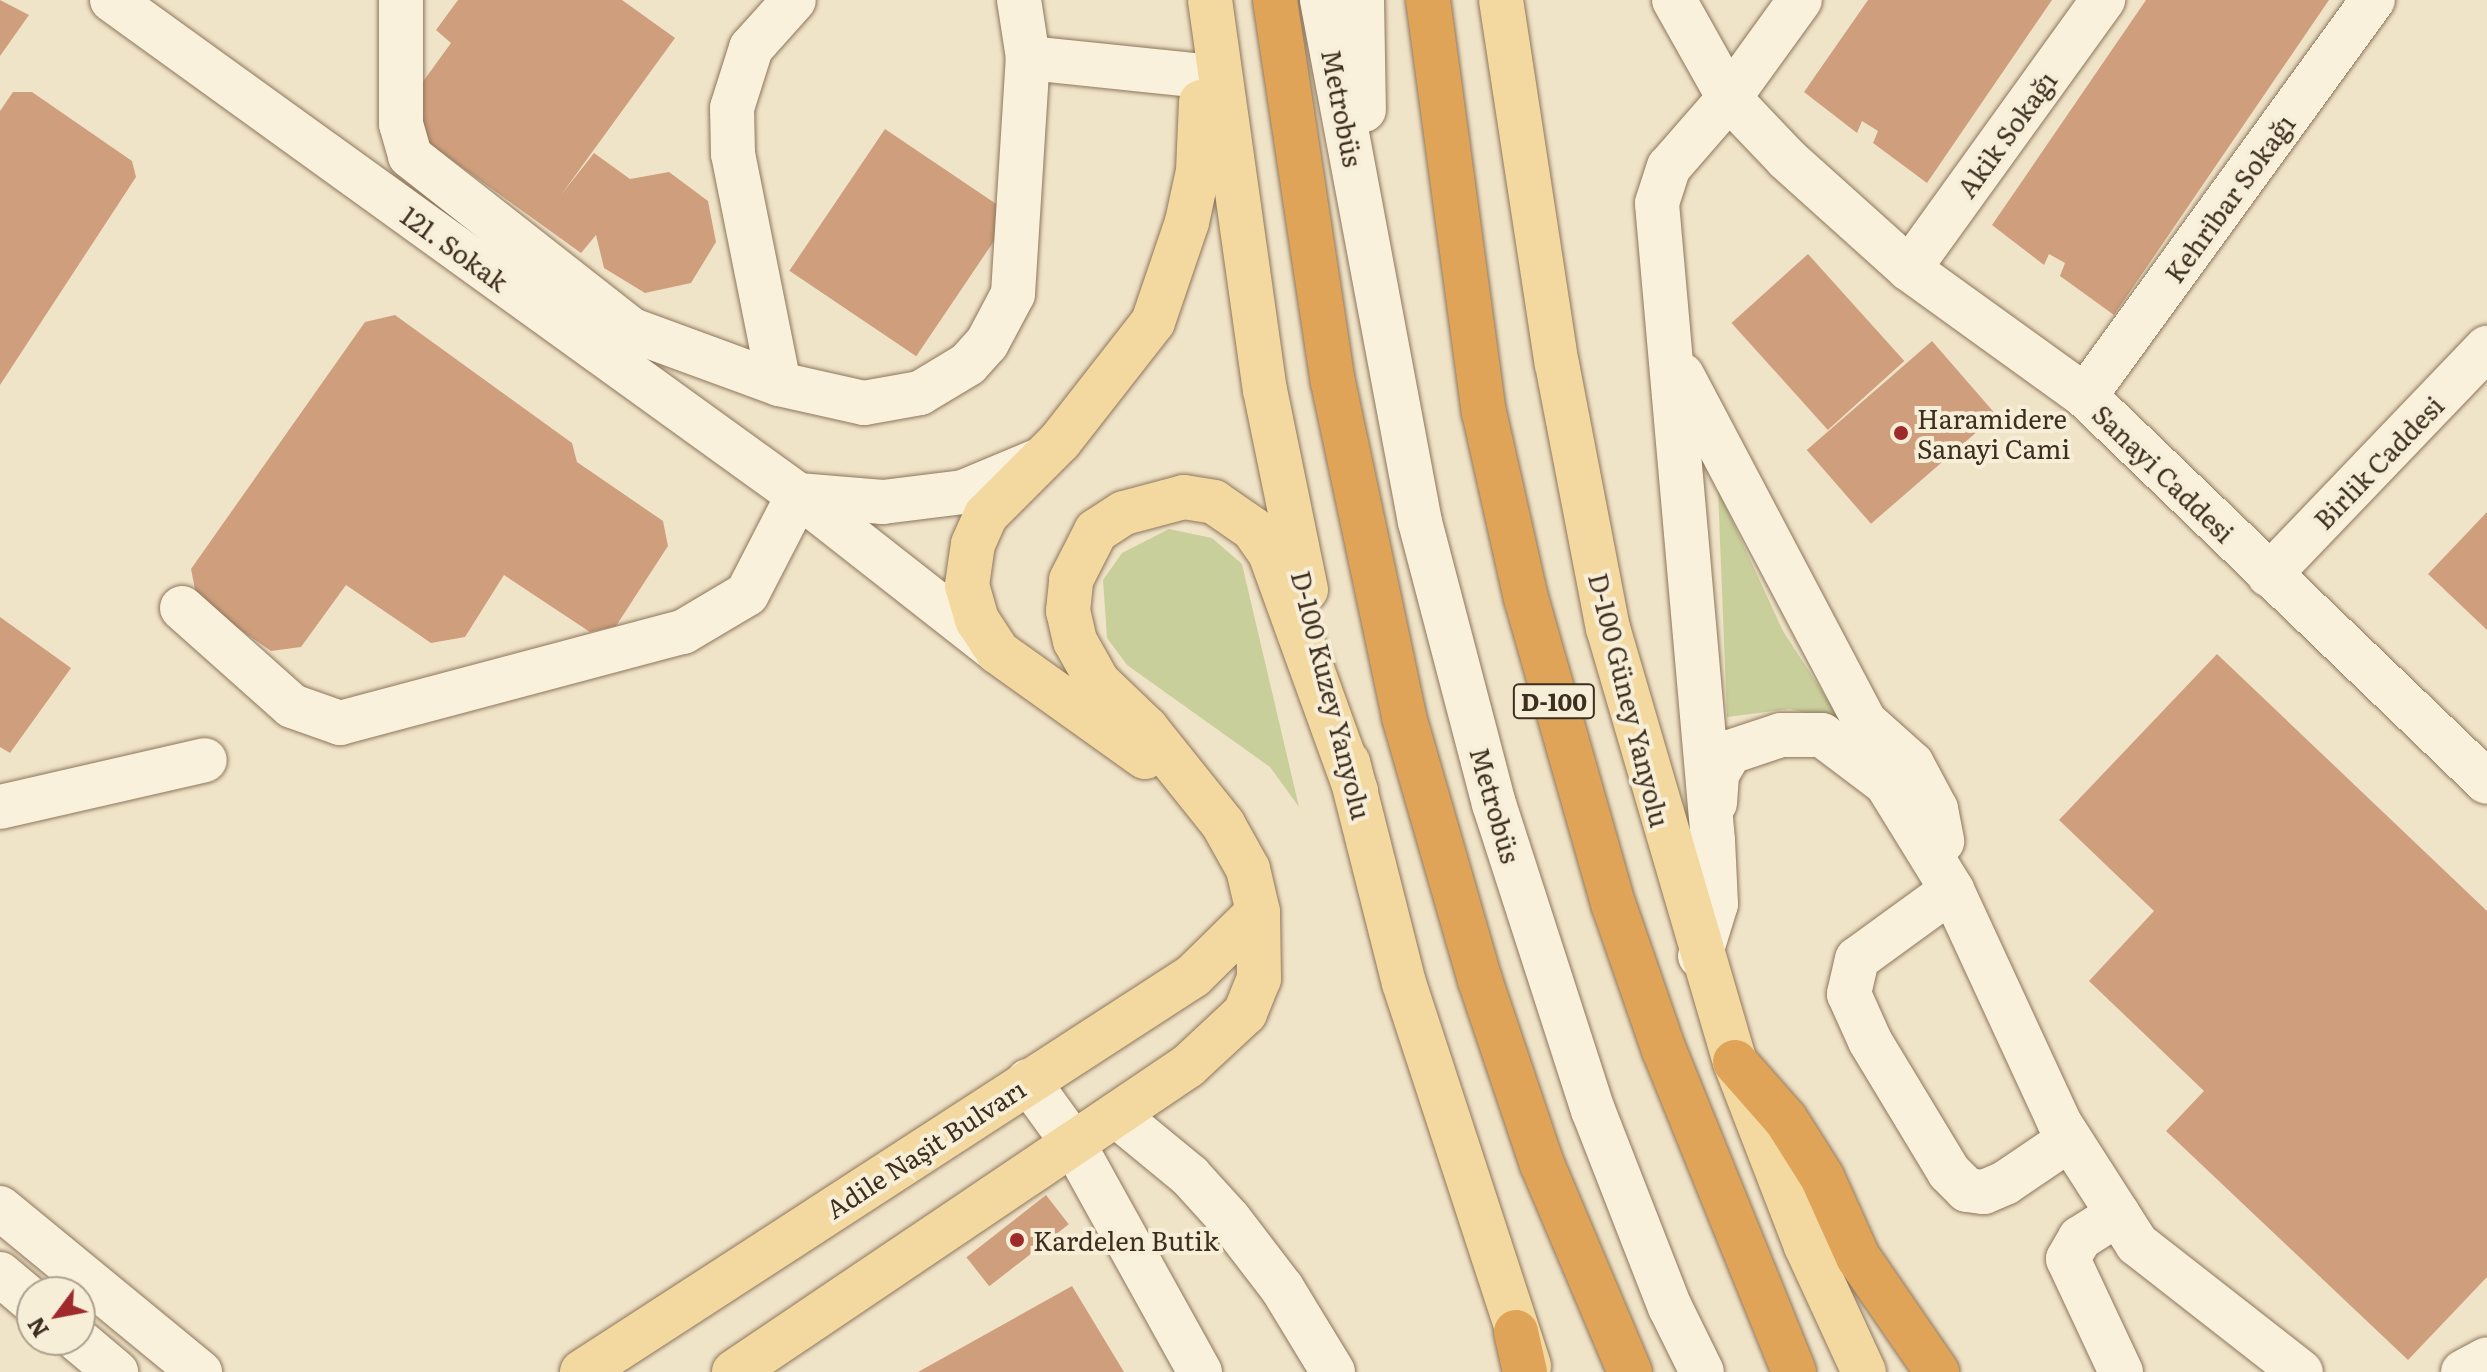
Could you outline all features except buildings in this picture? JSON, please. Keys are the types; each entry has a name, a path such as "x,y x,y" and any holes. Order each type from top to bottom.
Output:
{"highway":[{"path":"1275,0 1336,397 1404,717 1480,980 1542,1164 1630,1372"},
{"name":"D-100","path":"1428,0 1484,412 1526,598 1610,891 1664,1050 1794,1372"},
{"path":"1735,1062 1786,1120 1822,1177 1858,1257 1937,1372"}],"main road":[{"path":"1195,792 998,652 977,620 967,585 973,544 986,515 1121,369 1153,322 1198,171 1208,0"},
{"name":"D-100 Kuzey Yanyolu","path":"1208,0 1265,390 1300,564 1404,983 1524,1359"},
{"name":"D-100 Güney Yanyolu","path":"1501,0 1557,364 1608,628 1700,956 1735,1062 1806,1246 1864,1372"},
{"path":"734,1372 1188,1066 1245,1013 1259,979 1258,912 1248,869 1223,824 1147,729 1098,682 1075,641 1068,611 1080,554 1096,531 1124,513 1184,497 1236,512 1270,553 1356,791"},
{"name":"Adile Naşit Bulvarı","path":"582,1372 1193,976 1258,912"}],"street":[{"name":"121. Sokak","path":"112,0 798,495 998,652"},
{"path":"401,0 401,124 410,156 632,330 779,384 864,403 892,401 945,380 987,343 1008,307 1020,267 1028,58 1019,0"},
{"name":"Metrobüs","path":"1322,0 1365,216 1420,522 1494,804 1593,1110 1670,1307 1702,1372"},
{"name":"Metrobüs","path":"1362,0 1365,216"},
{"name":"Sanayi Caddesi","path":"1674,0 1729,98 1909,269 2085,396 2487,782"},
{"path":"1700,956 1716,904 1713,841 1675,364 1657,203 1669,167 1729,98 1800,0"},
{"name":"Akik Sokağı","path":"1909,269 2103,0"},
{"name":"Kehribar Sokağı","path":"2085,396 2373,0"},
{"path":"779,384 731,131 736,85 751,48 788,2"},
{"path":"1028,58 1202,76"},
{"name":"Birlik Caddesi","path":"2269,575 2482,363"},
{"path":"1675,364 1865,722 1918,775 1936,809 1952,890"},
{"path":"182,608 292,706 340,723 683,632 747,594 798,495 883,502 963,492 1040,460"},
{"path":"1713,841 1717,774 1730,752 1781,735 1822,735 1886,783 1952,890 2070,1139 2137,1244 2301,1372"},
{"path":"0,807 205,760"},
{"path":"1952,890 1857,959 1849,994 1870,1041 1949,1172 1967,1190 1984,1192 2005,1183 2070,1139"},
{"path":"1028,1081 1073,1143 1200,1372"},
{"path":"1116,1115 1190,1176 1229,1219 1282,1288 1333,1372"},
{"path":"0,1208 200,1372"},
{"path":"2118,1214 2080,1238 2068,1259 2121,1372"},
{"path":"0,1274 16,1288"},
{"path":"96,1355 116,1372"},
{"path":"2463,1372 2487,1359"}],"green space":[{"path":"1718,490 1783,631 1842,722 1790,709 1727,717"},
{"path":"1169,529 1212,538 1242,564 1299,807 1270,767 1127,665 1107,638 1103,580 1122,553"}],"place":[{"name":"Haramidere Sanayi Cami","path":"1901,433"},
{"name":"Kardelen Butik","path":"1017,1240"}]}
